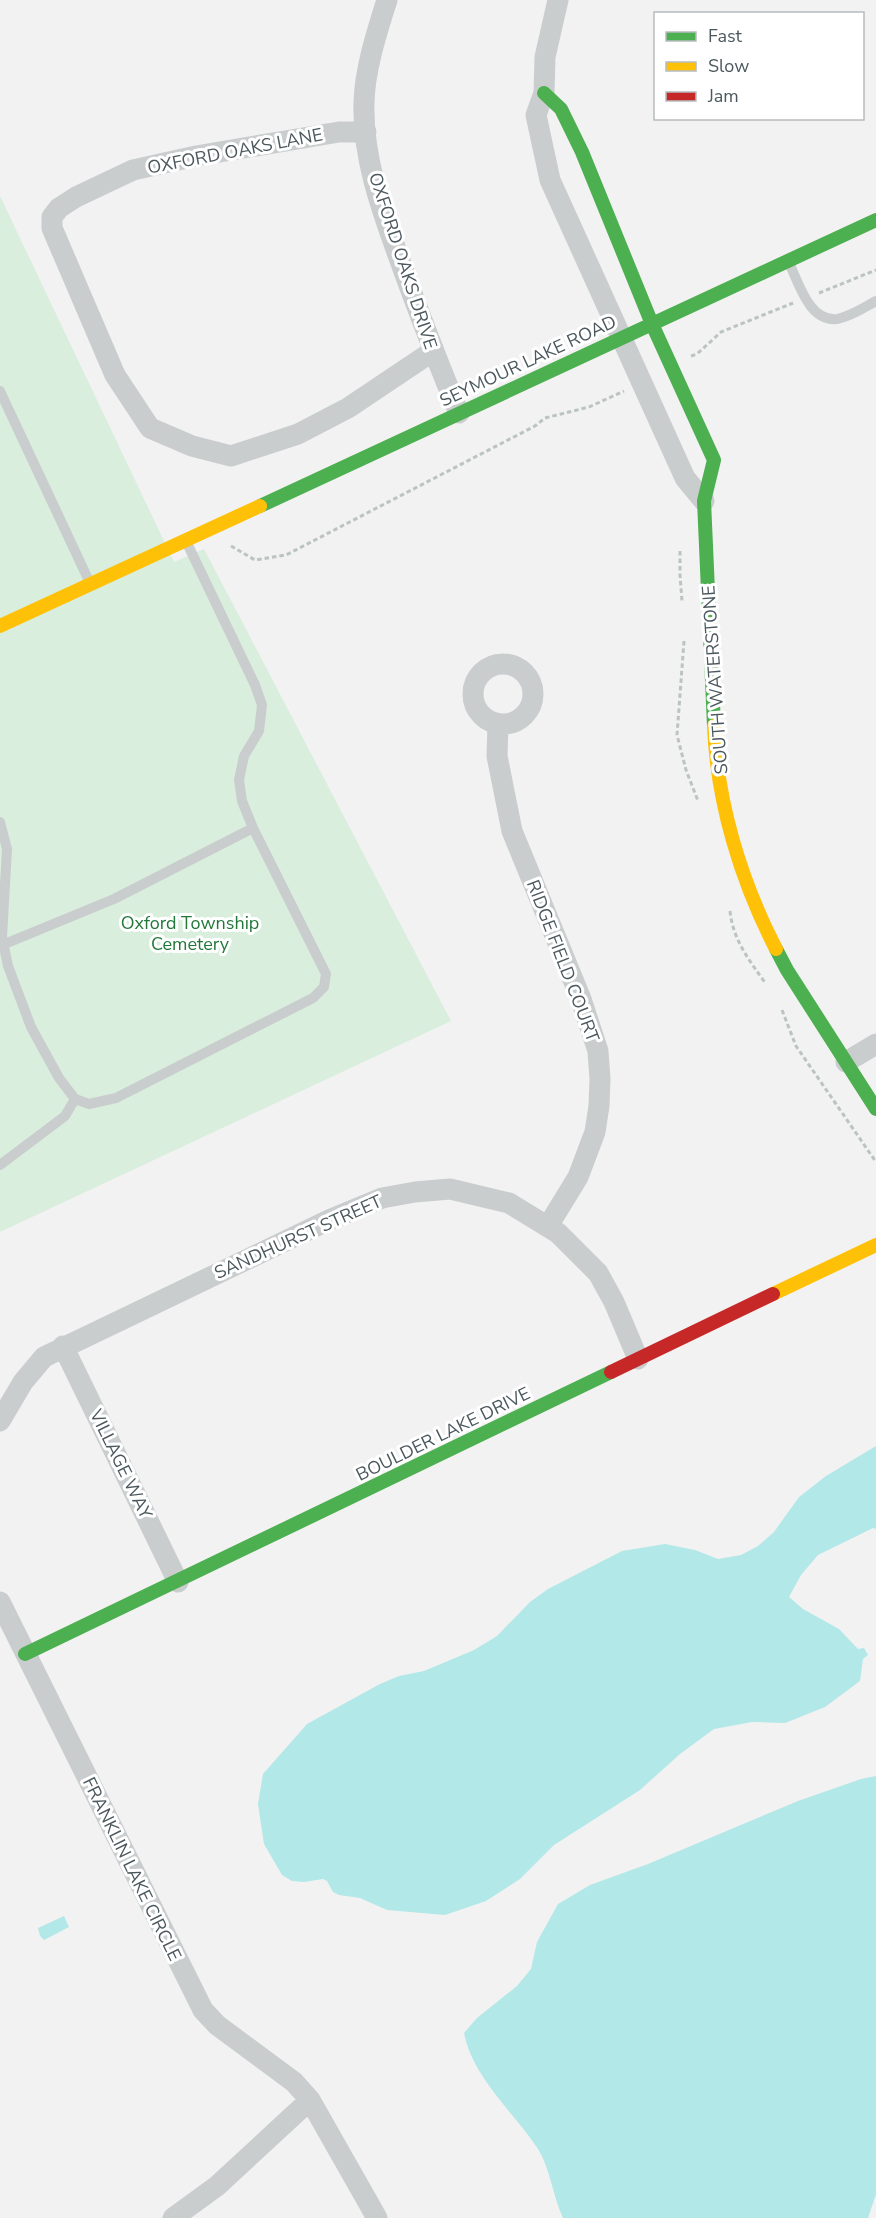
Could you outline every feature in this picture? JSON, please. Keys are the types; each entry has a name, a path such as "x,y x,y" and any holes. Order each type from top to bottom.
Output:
{"street":[{"name":"OXFORD OAKS DRIVE","path":"387,0 370,62 364,101 366,132 376,190 433,351 459,413"},
{"path":"558,0 545,57 544,93 536,116 550,180 685,478 704,501"},
{"name":"SOUTH WATERSTONE","path":"544,93 561,109 574,135 652,324 714,459 704,501 714,736 725,809 742,871 759,916 787,970 876,1109"},
{"name":"OXFORD OAKS LANE","path":"366,132 339,132 196,156 133,170 76,197 59,208 52,217 52,228 115,375 150,428 192,446 231,456 298,434 348,408 433,351"},
{"name":"SEYMOUR LAKE ROAD","path":"0,626 876,220"},
{"name":"RIDGE FIELD COURT","path":"498,724 497,756 512,831 581,999 598,1051 599,1106 595,1132 578,1177 548,1226"},
{"path":"846,1062 876,1044"},
{"name":"SANDHURST STREET","path":"0,1421 23,1382 44,1357 63,1346 329,1220 382,1198 416,1192 450,1189 509,1203 558,1233 598,1273 614,1302 638,1359"},
{"name":"BOULDER LAKE DRIVE","path":"25,1654 876,1245"},
{"name":"VILLAGE WAY","path":"63,1346 178,1582"},
{"name":"FRANKLIN LAKE CIRCLE","path":"0,1602 202,2010 217,2025 294,2082 310,2100 377,2218"},
{"path":"173,2218 217,2186 310,2100"}],"lane":[{"path":"788,260 811,307 824,318 840,319 876,301"},
{"path":"0,391 91,584"},
{"path":"0,822 7,849 2,945 31,1027 59,1078 75,1099 89,1104 116,1098 313,998 324,987 326,974 242,801 239,780 244,756 259,731 262,705 191,537"},
{"path":"2,945 123,894 254,828"},
{"path":"0,1165 65,1116 75,1099"}],"path":[{"path":"671,366 697,354 721,332 876,270"},
{"path":"229,545 255,560 286,555 535,426 545,418 589,407 642,383"}],"green space":[{"name":"Oxford Township Cemetery","path":"0,196 174,562 204,549 451,1021 0,1232"}],"water":[{"path":"876,1446 876,1529 873,1528 818,1555 801,1575 789,1597 803,1609 839,1629 858,1649 864,1648 868,1655 863,1659 860,1681 825,1707 785,1723 752,1722 714,1729 680,1754 640,1790 554,1845 520,1879 486,1901 445,1915 387,1910 360,1898 339,1895 333,1892 327,1881 323,1879 292,1881 282,1875 264,1844 258,1804 263,1774 307,1724 380,1684 399,1676 424,1671 474,1650 497,1636 530,1602 548,1589 622,1551 665,1544 695,1550 718,1559 741,1555 758,1546 774,1532 799,1497 826,1476"},
{"path":"876,1776 876,2194 868,2218 563,2218 549,2174 538,2149 495,2094 476,2065 464,2033 477,2018 517,1986 531,1969 537,1942 558,1904 590,1885 648,1864 798,1801"},
{"path":"64,1916 69,1927 44,1940 40,1936 38,1928"}],"traffic: fast":[{"path":"544,93 561,109 582,152 652,324 714,460 704,501 714,726"},
{"path":"260,506 876,220"},
{"path":"776,949 787,970 876,1109"},
{"path":"25,1654 611,1372"}],"traffic: slow":[{"path":"0,626 260,506"},
{"path":"714,726 720,784 733,841 752,896 776,949"},
{"path":"773,1294 876,1245"}],"traffic: jam":[{"path":"611,1372 773,1294"}]}
